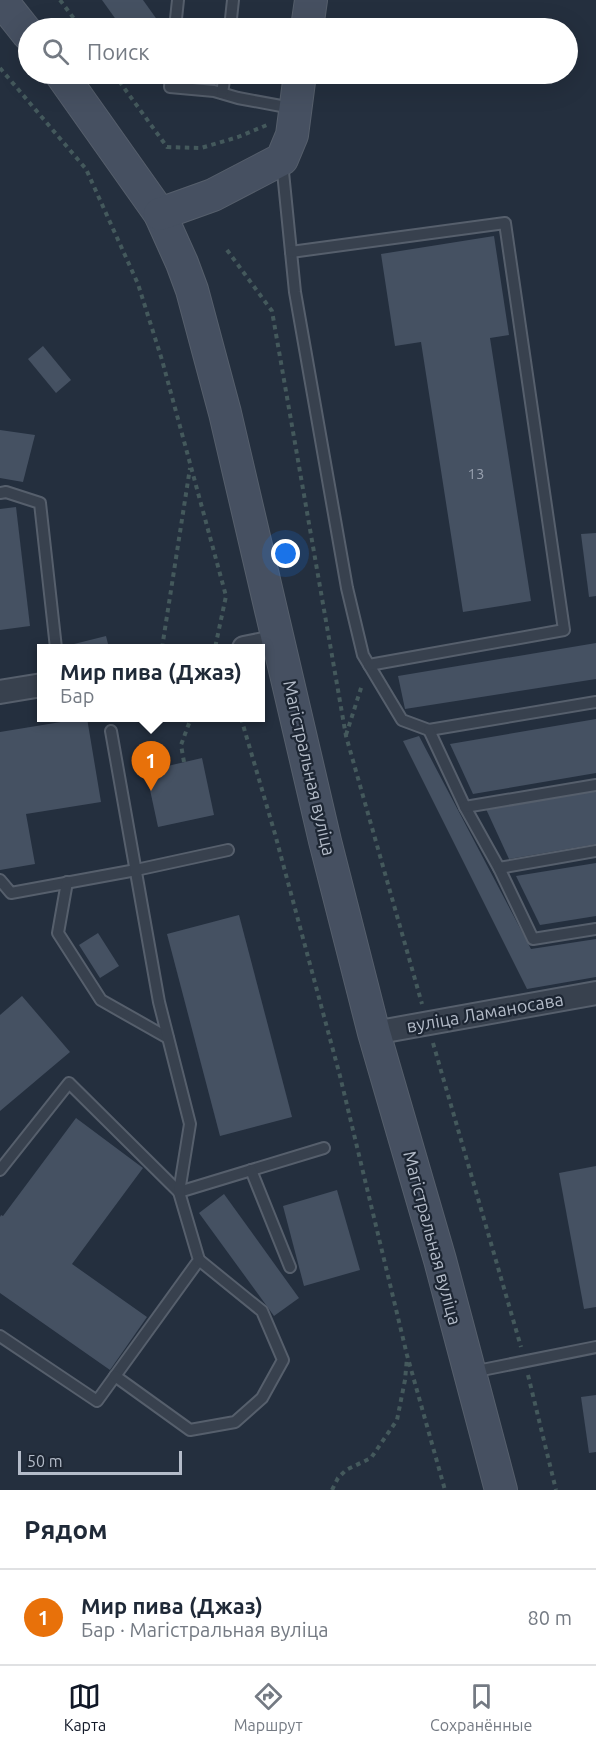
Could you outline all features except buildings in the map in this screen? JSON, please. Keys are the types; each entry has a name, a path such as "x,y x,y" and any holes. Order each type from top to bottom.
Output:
{"main road":[{"path":"0,0 18,22"},
{"path":"308,18 311,0"},
{"name":"Магістральная вуліца","path":"68,84 159,214 183,263 192,290 225,412 325,841 374,1033 440,1260 501,1490"},
{"path":"159,214 213,195 282,159 292,135 289,107 297,84"}],"street":[{"path":"264,644 279,641"},
{"path":"0,692 37,686"},
{"name":"вуліца Ламаносава","path":"374,1033 596,993"}],"lane":[{"path":"176,18 178,0"},
{"path":"231,18 233,0"},
{"path":"170,84 170,87 214,91 289,107"},
{"path":"222,93 223,84"},
{"path":"282,159 296,292 347,588 363,656 402,720 429,730 596,702"},
{"path":"291,252 506,223 564,630 369,665"},
{"path":"0,493 6,492 40,502 56,644"},
{"path":"429,730 465,807 499,868 533,939 596,929"},
{"path":"111,731 159,1002 190,1124 179,1192 199,1260 262,1311 283,1360 262,1398 235,1422 190,1430 115,1376"},
{"path":"465,807 596,785"},
{"path":"0,880 11,893 228,850"},
{"path":"499,868 596,852"},
{"path":"67,882 58,933 101,1000 168,1038"},
{"path":"0,1170 69,1083 179,1192"},
{"path":"179,1192 324,1148"},
{"path":"251,1170 290,1267"},
{"path":"0,1336 97,1401 199,1260"},
{"path":"469,1373 596,1347"}],"path":[{"path":"60,0 74,18"},
{"path":"0,68 86,169 138,284 162,360 226,596 217,644"},
{"path":"121,84 167,147 201,148 238,137 272,123 289,107"},
{"path":"227,250 272,311 346,736 525,1362 556,1490"},
{"path":"163,644 190,467"},
{"path":"346,736 369,665"},
{"path":"184,762 181,745 189,722"},
{"path":"242,722 337,1065 407,1355 445,1490"},
{"path":"332,1490 338,1478 346,1470 371,1458 397,1420 407,1355"}],"place":[{"name":"Мир пива (Джаз)","path":"151,791"}]}
